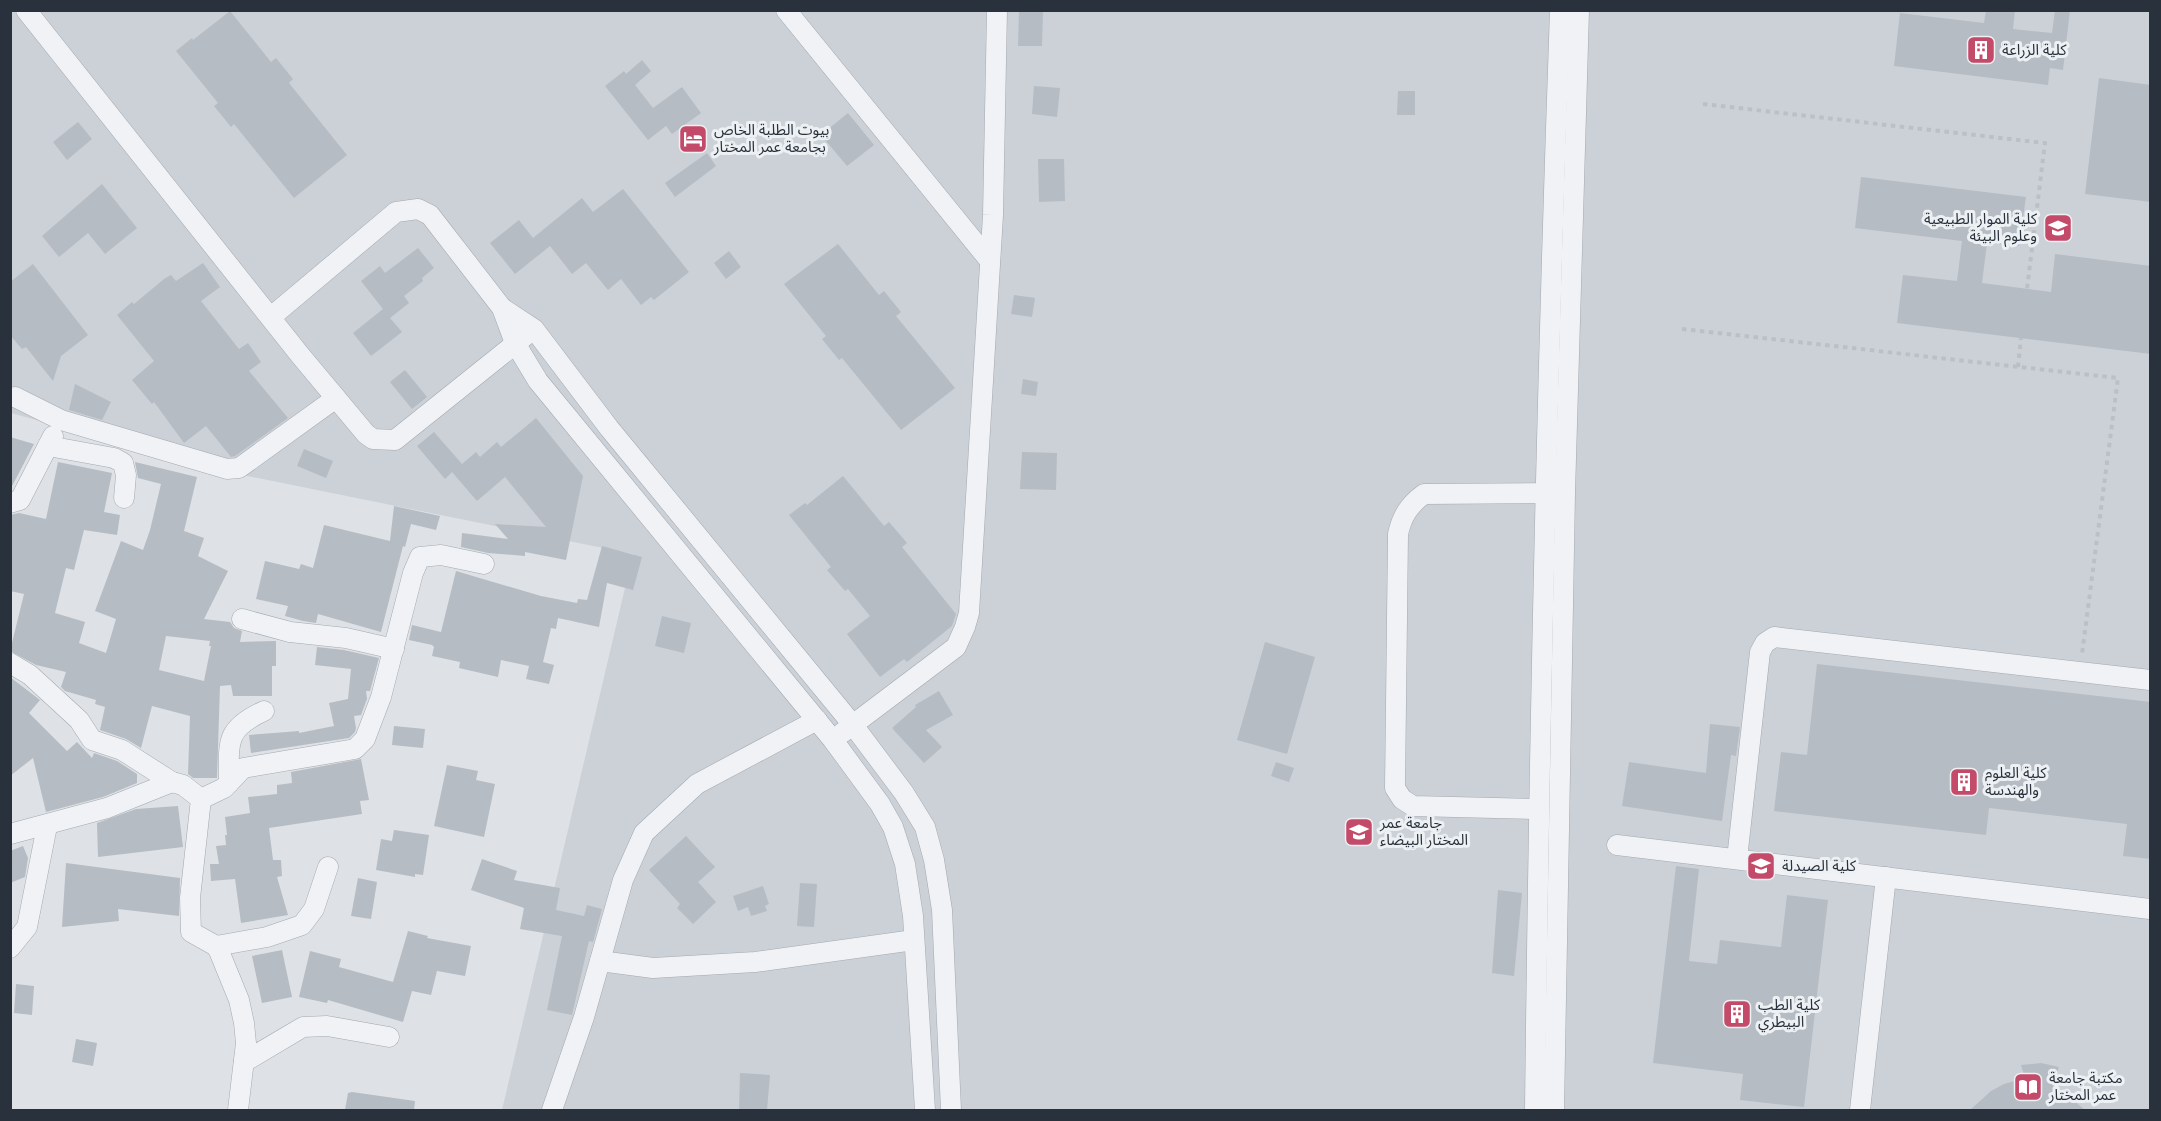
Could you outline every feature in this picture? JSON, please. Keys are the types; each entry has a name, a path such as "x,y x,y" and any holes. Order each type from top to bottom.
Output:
{"street":[{"path":"26,10 270,317 366,434 373,439 394,440 534,329"},
{"path":"786,10 990,261"},
{"path":"833,740 956,647 969,613 990,261 997,10"},
{"path":"1554,1110 1556,493 1551,278 1560,10"},
{"path":"1535,1110 1539,809 1579,10"},
{"path":"270,317 396,212 418,209 430,215 502,308 515,343 538,381 833,740 880,804 893,827 905,864 913,916 925,1110"},
{"path":"502,308 534,329 609,428 853,725 904,793 925,827 934,860 942,910 951,1110"},
{"path":"15,397 61,420 227,469 239,468 336,398"},
{"path":"10,503 20,500 61,420"},
{"path":"48,446 114,458 123,463 126,475 124,498"},
{"path":"1539,809 1413,806 1402,800 1395,788 1398,534 1401,518 1413,502 1424,494 1556,493"},
{"path":"201,799 224,788 243,768 355,749 365,739 381,697 413,573 420,557 441,555 484,564"},
{"path":"242,619 290,632 346,638 394,649"},
{"path":"1737,859 1760,652 1765,643 1774,637 2151,680"},
{"path":"10,663 30,675 79,720 92,740 122,750 172,782 183,785 201,799"},
{"path":"229,783 229,749 235,729 244,720 264,711"},
{"path":"552,1110 584,1017 623,880 645,833 697,784 817,720"},
{"path":"10,834 47,826 107,808 172,782"},
{"path":"201,799 190,898 191,932 216,946 239,1000 246,1043 238,1110"},
{"path":"10,948 27,927 47,826"},
{"path":"1617,845 2151,909"},
{"path":"216,946 267,937 302,925 315,909 328,867"},
{"path":"1860,1110 1886,877"},
{"path":"600,961 653,968 755,962 914,940"},
{"path":"244,1062 303,1028 327,1026 389,1037"}],"path":[{"path":"1703,104 2045,143 2027,289"},
{"path":"1682,328 2118,378 2080,672"},
{"path":"2018,367 2021,338"}],"shaded area":[{"name":"جامعة عمر المختار البيضاء","path":"10,11 2150,11 2150,1110 502,1110 633,554 213,469 11,413"}],"building":[{"path":"1019,10 1043,10 1042,46 1018,46"},
{"name":"كلية الزراعة","path":"1986,10 2015,10 2013,29 2052,33 2055,10 2070,10 2063,70 2050,68 2048,85 1894,66 1900,13 1984,23"},
{"path":"230,11 271,62 276,58 293,79 289,83 347,155 294,198 234,124 231,127 214,106 218,103 176,51"},
{"path":"642,60 651,71 635,85 653,108 682,87 701,113 672,134 666,126 648,140 605,86 624,71 626,74"},
{"path":"2099,78 2151,85 2151,202 2085,194"},
{"path":"1034,86 1060,88 1057,117 1032,114"},
{"path":"1398,91 1415,91 1415,115 1397,115"},
{"path":"848,113 874,145 847,166 821,135"},
{"path":"78,122 92,139 67,160 53,142"},
{"path":"707,153 716,166 675,197 665,183"},
{"path":"1038,159 1064,159 1065,201 1039,202"},
{"path":"1861,177 2026,197 2019,246 1987,243 1982,283 2051,292 2055,254 2151,266 2151,354 1897,323 1903,275 1957,281 1962,241 1855,228"},
{"path":"102,184 137,228 105,254 88,233 59,257 42,236"},
{"path":"623,189 689,272 654,300 651,297 641,305 621,279 608,290 586,263 572,274 550,246 515,274 490,243 519,220 533,238 582,198 593,212"},
{"path":"838,244 879,295 884,291 901,312 896,316 955,388 901,430 842,358 839,360 822,339 826,336 784,284"},
{"path":"418,248 434,268 422,278 423,281 404,296 409,303 390,318 402,332 371,356 353,333 383,309 361,281 380,266 385,273"},
{"path":"729,251 741,267 726,279 714,263"},
{"path":"203,263 220,287 201,301 239,349 248,343 261,362 249,371 288,418 231,457 206,426 184,443 154,402 152,404 132,380 154,361 117,315 164,279 171,275 176,281"},
{"path":"33,264 88,335 61,356 53,381 26,347 22,349 10,335 10,282"},
{"path":"1014,295 1035,298 1032,317 1011,314"},
{"path":"405,370 427,397 412,409 390,382"},
{"path":"1023,379 1038,382 1036,396 1021,394"},
{"path":"75,384 111,402 102,420 69,410"},
{"path":"536,418 583,476 566,560 525,552 525,556 488,553 461,547 462,533 508,539 495,524 546,527 505,477 477,501 452,472 445,479 417,446 434,432 462,464 476,452 480,457 497,442 501,447"},
{"path":"10,437 34,444 10,490"},
{"path":"304,449 333,461 326,478 297,466"},
{"path":"1022,452 1057,453 1056,490 1020,489"},
{"path":"58,462 112,473 104,512 120,515 117,535 84,530 74,570 66,568 55,613 85,622 79,643 106,653 116,619 95,611 121,541 143,550 161,484 138,478 135,462 197,477 184,531 204,538 198,556 228,571 204,619 230,622 234,628 242,631 240,642 276,641 276,666 272,666 272,696 233,696 231,685 220,686 217,778 193,778 188,774 190,716 152,706 141,748 126,739 100,730 105,707 95,704 96,700 65,691 61,687 66,672 36,665 10,651 24,594 10,591 10,515 19,513 46,519","holes":["166,636 210,641 204,681 159,670"]},
{"path":"843,476 884,526 889,522 907,543 902,547 956,614 952,626 907,662 904,659 880,677 847,634 870,616 848,589 845,591 827,570 831,567 789,515 805,503 807,505"},
{"path":"394,506 440,516 436,530 411,524 405,547 403,546 381,632 318,614 316,623 303,621 285,616 288,606 256,599 265,561 299,569 301,564 313,568 324,525 390,541"},
{"path":"602,546 642,557 633,590 607,583 599,627 558,618 556,629 551,628 543,662 554,665 549,684 526,679 529,666 501,660 498,677 459,668 460,662 432,656 434,647 432,645 409,640 412,625 441,632 456,571 541,596 577,603 578,599 587,600"},
{"path":"662,616 691,623 684,653 655,646"},
{"path":"1265,642 1315,657 1287,754 1237,740"},
{"path":"317,647 379,658 370,691 366,691 367,699 361,715 354,716 355,732 349,738 251,753 249,735 299,731 299,733 334,726 329,703 348,699 351,669 315,665"},
{"name":"كلية العلوم والهندسة","path":"1817,664 2151,702 2151,859 2123,856 2127,824 1989,808 1986,835 1774,811 1781,752 1807,755"},
{"path":"10,677 40,700 29,713 67,751 77,742 92,758 94,753 117,761 137,774 137,783 103,797 46,812 33,758 10,776"},
{"path":"939,691 953,715 926,730 942,747 924,763 892,728 916,707 915,705"},
{"path":"1710,724 1740,727 1736,756 1731,755 1722,821 1622,806 1629,762 1706,773"},
{"path":"394,726 425,729 423,748 392,745"},
{"path":"361,759 369,800 360,801 362,814 269,828 273,860 281,860 282,876 277,877 288,915 241,923 235,879 211,881 210,864 219,864 216,846 226,845 225,817 250,813 248,797 277,794 277,785 292,783 291,772"},
{"path":"1276,762 1294,768 1289,782 1271,776"},
{"path":"447,765 478,771 476,780 495,784 484,837 434,826"},
{"path":"178,806 183,847 98,857 97,823 136,809"},
{"path":"394,830 429,835 423,875 415,874 415,877 376,870 381,839 392,841"},
{"path":"686,836 715,867 698,882 716,902 693,924 677,908 680,904 649,870"},
{"path":"23,846 28,858 25,877 10,883 10,851"},
{"path":"482,859 517,871 514,880 560,888 556,910 584,916 587,905 602,909 593,942 589,941 572,1015 547,1010 562,936 520,929 524,908 471,890"},
{"path":"66,863 180,878 179,916 118,909 119,921 62,927"},
{"name":"كلية الطب البيطري","path":"1676,866 1699,869 1689,961 1717,964 1720,940 1781,947 1787,895 1828,900 1804,1107 1740,1100 1743,1074 1653,1063"},
{"path":"358,878 377,882 371,919 351,916"},
{"path":"800,883 817,884 814,927 797,926"},
{"path":"763,886 769,904 765,906 767,911 751,916 748,907 738,911 733,896"},
{"path":"1498,890 1522,893 1514,976 1492,973"},
{"path":"408,931 428,936 427,938 471,946 465,976 437,971 431,995 412,991 403,1022 328,1000 327,1003 299,997 310,951 341,959 339,967 393,982"},
{"path":"282,950 292,997 262,1003 252,956"},
{"path":"16,984 34,986 32,1015 14,1013"},
{"path":"76,1039 97,1043 93,1066 72,1062"},
{"name":"مكتبة جامعة عمر المختار","path":"2041,1063 2059,1067 2053,1083 2085,1110 1970,1110 1991,1091 2004,1084 2025,1078 2021,1065"},
{"path":"740,1073 770,1075 767,1110 739,1110"},
{"path":"348,1093 415,1101 414,1110 345,1110"}],"place":[{"name":"كلية الزراعة","path":"1981,50"},
{"name":"بيوت الطلبة الخاص بجامعة عمر المختار","path":"693,139"},
{"name":"كلية الموار الطبيعية وعلوم البيئة","path":"2058,228"},
{"name":"كلية العلوم والهندسة","path":"1964,782"},
{"name":"جامعة عمر المختار البيضاء","path":"1359,832"},
{"name":"كلية الصيدلة","path":"1761,866"},
{"name":"كلية الطب البيطري","path":"1737,1014"},
{"name":"مكتبة جامعة عمر المختار","path":"2028,1087"}]}
